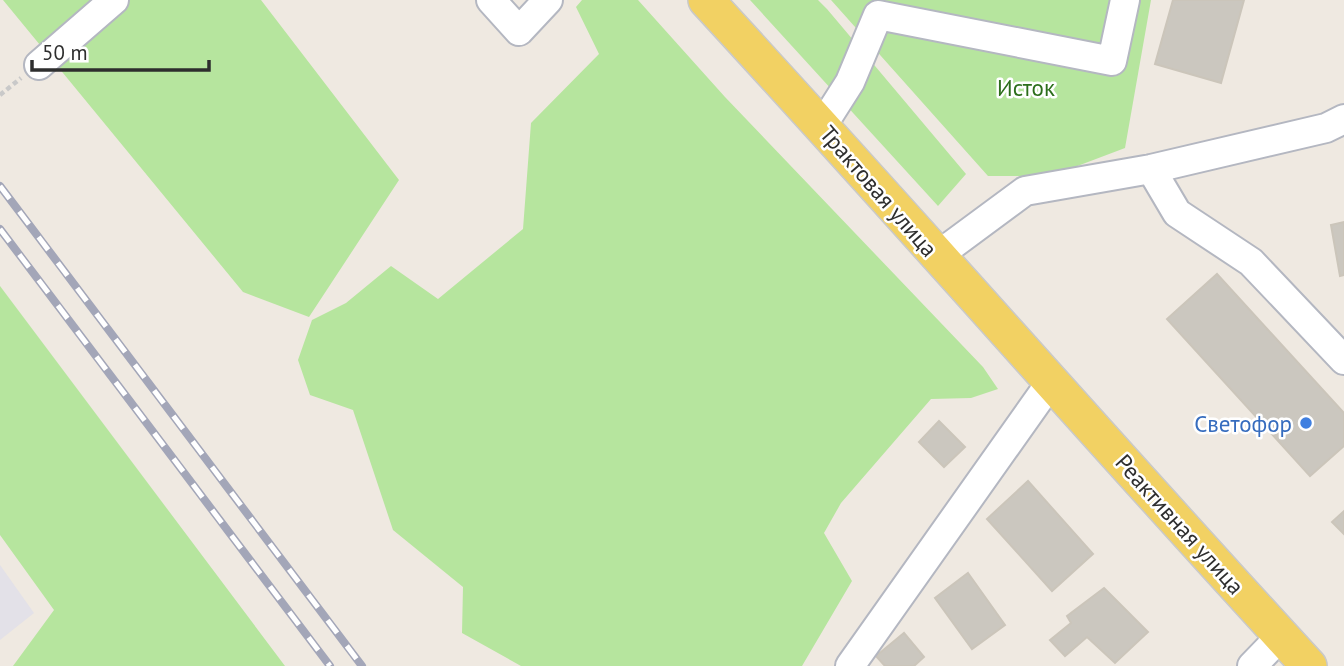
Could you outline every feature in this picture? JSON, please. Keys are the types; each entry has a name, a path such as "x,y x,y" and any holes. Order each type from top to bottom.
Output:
{"main road":[{"name":"Трактовая улица","path":"706,0 1051,382"},
{"name":"Реактивная улица","path":"1051,382 1309,666"}],"lane":[{"path":"39,65 114,0"},
{"path":"491,0 519,31 548,0"},
{"path":"822,126 850,82 880,7 1112,61 1125,0"},
{"path":"937,256 1025,191 1151,169 1338,131"},
{"path":"1151,169 1177,213 1251,262 1344,360"},
{"path":"850,666 1051,382"},
{"path":"1252,666 1281,636"}],"shaded area":[{"path":"0,565 34,613 0,640"}],"green space":[{"path":"3,0 261,0 399,180 309,317 243,292"},
{"path":"582,0 638,0 725,97 983,367 998,389 971,398 931,399 841,503 824,533 852,581 802,666 521,666 462,633 463,587 393,530 353,410 310,395 298,360 312,320 346,303 391,266 438,299 523,229 531,123 599,54 576,7"},
{"path":"750,0 818,0 827,9 966,174 938,206"},
{"name":"Исток","path":"831,0 1151,0 1125,148 1051,176 988,176"},
{"path":"0,286 285,666 13,666 54,610 0,535"}],"building":[{"path":"1173,0 1244,0 1221,83 1155,64"},
{"path":"1344,222 1344,275 1340,276 1331,225"},
{"path":"1217,274 1344,413 1344,446 1310,476 1167,319"},
{"path":"939,421 965,447 944,467 919,442"},
{"path":"1028,481 1093,554 1052,591 987,519"},
{"path":"1344,511 1344,534 1332,522"},
{"path":"968,573 1005,625 972,649 935,598"},
{"path":"1104,588 1148,632 1115,663 1087,637 1065,656 1050,640 1071,623 1067,616"},
{"path":"904,633 924,657 914,666 885,666 876,656"}],"railway":[{"path":"0,186 362,666"},
{"path":"0,229 330,666"}],"place":[{"name":"Светофор","path":"1306,423"}]}
